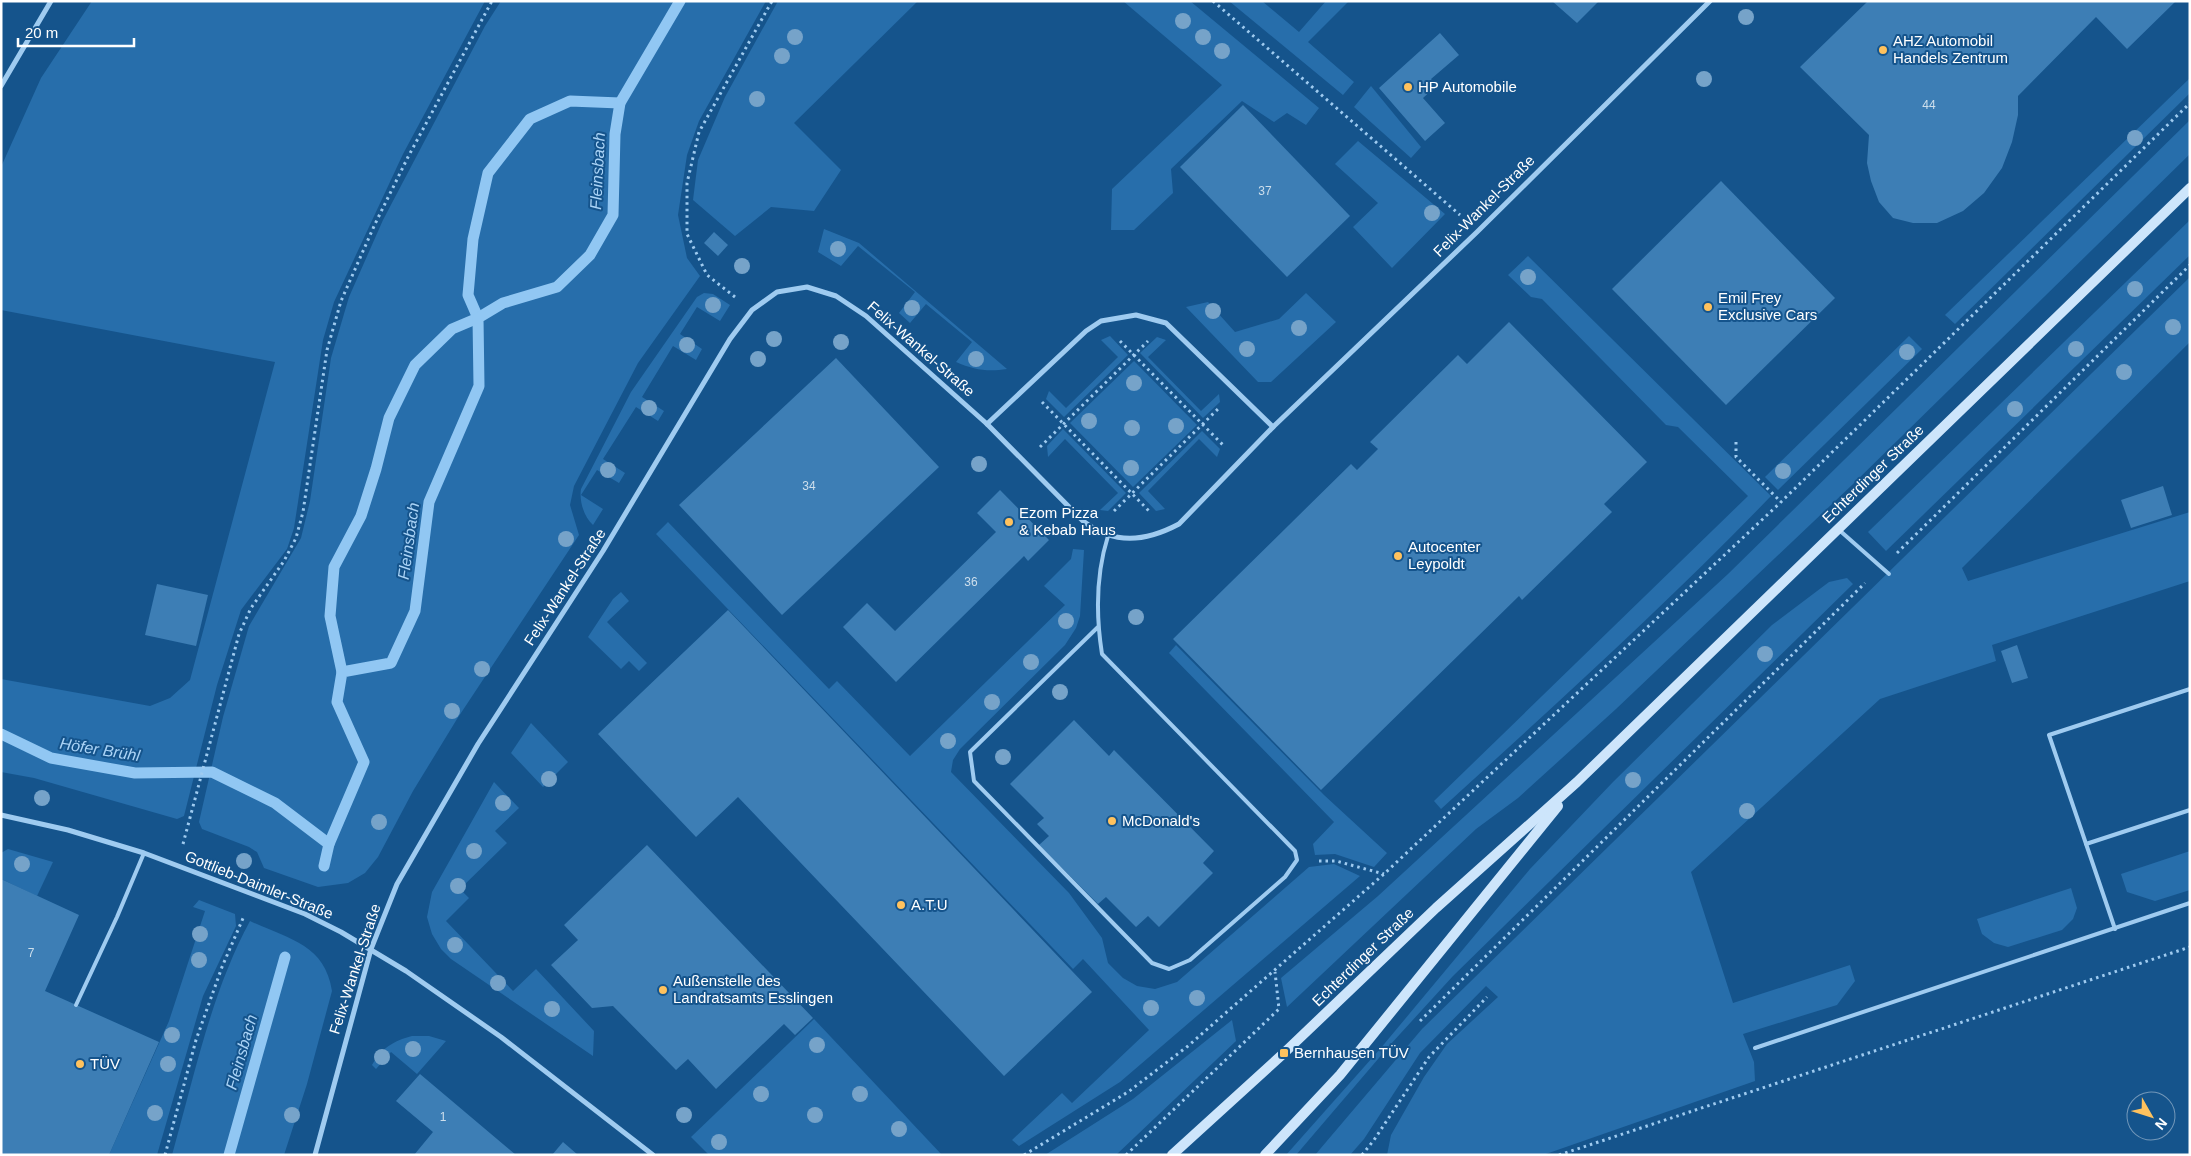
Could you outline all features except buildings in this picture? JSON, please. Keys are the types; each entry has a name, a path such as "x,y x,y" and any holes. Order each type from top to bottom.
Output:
{"main road":[{"name":"Echterdinger Straße","path":"1172,1155 1284,1053 1436,908 1577,782 2190,188"},
{"name":"Echterdinger Straße","path":"1265,1155 1359,1053 1577,782"}],"street":[{"path":"1,86 51,1"},
{"name":"Felix-Wankel-Straße","path":"316,1155 371,949 397,884 473,752 603,551 730,339 752,310 777,292 807,287 836,296 866,316 986,424 1083,521 1095,530 1108,536 1136,539 1168,530 1179,524 1272,427 1477,232 1710,1"},
{"path":"986,424 1086,331 1101,321 1136,314 1166,323 1272,427"},
{"name":"Gottlieb-Daimler-Straße","path":"1,814 68,830 144,853 305,914 371,949 501,1037 653,1155"}],"lane":[{"path":"1837,529 1889,574"},
{"path":"1098,627 970,752 974,781 1152,963 1168,969 1190,960 1285,877 1297,860 1295,851 1102,654 1098,627 1101,558 1108,536"},
{"path":"2114,929 2049,735 2190,689"},
{"path":"2086,844 2190,810"},
{"path":"76,1005 144,853"},
{"path":"1755,1048 2190,902"}],"path":[{"path":"187,829 239,634 251,608 284,561 296,538 303,512 327,350 342,301 375,224 408,157 492,1"},
{"path":"752,310 707,275 687,234 687,183 699,132 772,1"},
{"path":"1213,1 1477,232"},
{"path":"1024,1155 1128,1092 1188,1046 1384,874 1781,502 2190,104"},
{"path":"1423,1018 2190,265"},
{"path":"1101,321 1239,462"},
{"path":"1024,462 1166,323"},
{"path":"1026,386 1168,530"},
{"path":"1095,530 1236,391"},
{"path":"1736,442 1736,457 1781,502"},
{"path":"1336,861 1384,874"},
{"path":"165,1155 196,1040 222,967 252,894"},
{"path":"1559,1155 2190,947"},
{"path":"1126,1155 1279,1009 1275,971"},
{"path":"1362,1155 1429,1057 1487,997"}],"shaded area":[{"path":"92,1 485,1 403,154 334,302 323,340 294,528 287,549 241,610 217,685 184,816 177,819 34,778 1,772 1,679 150,706 170,698 190,680 275,362 1,310 1,167 41,78"},
{"path":"501,1 766,1 699,121 687,155 678,215 687,258 700,276 638,363 574,486 570,505 579,535 457,719 413,791 378,857 365,873 348,883 318,887 264,868 257,852 249,847 202,829 199,822 223,717 249,626 301,538 310,501 331,358 349,297 383,220 485,26"},
{"path":"778,1 918,1 794,123 841,170 814,211 771,207 735,236 693,200 698,160 725,97"},
{"path":"1123,1 1190,1 1319,108 1306,125 1287,113 1274,122 1242,101 1171,169 1173,193 1134,230 1111,230 1112,189 1222,85"},
{"path":"1229,1 1262,1 1299,32 1326,1 1349,1 1308,42 1354,82 1343,95"},
{"path":"2190,78 2190,93 1955,324 1945,315"},
{"path":"1371,86 1421,147 1411,158 1354,107"},
{"path":"2190,120 2190,154 1852,485 1616,709 1518,798 1476,829 1287,1007 1281,978 1378,896 1728,574"},
{"path":"1358,141 1445,214 1392,268 1353,227 1378,203 1335,164"},
{"path":"2190,220 2190,255 1886,551 1868,532"},
{"path":"824,229 859,243 1007,369 981,370 956,362 972,342 926,304 910,323 899,313 915,292 858,246 841,266 818,252"},
{"path":"1528,256 1771,496 1650,616 1441,809 1434,801 1748,496 1678,427 1666,425 1542,299 1531,297 1508,275"},
{"path":"2190,277 2190,342 1962,568 1968,581 2190,512 2190,581 1992,645 1996,661 1880,699 1691,872 1733,1003 1850,965 1855,981 1837,1005 1743,1034 1754,1062 1755,1081 1543,1155 1387,1155 1391,1135 1424,1077 1447,1044 1498,997 1486,986 1420,1053 1364,1139 1350,1155 1315,1155 1422,1029"},
{"path":"704,293 713,294 730,305 720,321 697,307 680,334 702,349 696,360 673,346 642,397 664,411 658,421 636,407 603,459 625,473 619,483 597,470 581,495 581,489 631,392 697,297"},
{"path":"1306,293 1336,322 1271,382 1258,382 1186,307 1208,302 1235,332 1279,319"},
{"path":"1110,336 1128,355 1064,417 1046,399 1049,391 1066,408 1118,357 1101,340"},
{"path":"1909,336 1922,349 1778,490 1765,477"},
{"path":"1157,337 1166,340 1148,357 1201,411 1219,394 1220,402 1203,418 1140,353"},
{"path":"1134,361 1197,425 1133,487 1070,423"},
{"path":"1063,429 1126,493 1108,511 1100,510 1118,493 1065,439 1048,457 1047,446"},
{"path":"1202,431 1220,449 1217,457 1199,439 1148,491 1165,509 1156,511 1139,493"},
{"path":"581,495 603,509 593,525 587,518"},
{"path":"668,522 829,689 837,681 910,756 1065,605 1044,586 1071,559 1073,549 1084,550 1080,616 1076,628 1065,645 960,749 953,760 951,772 1069,893 1102,938 1108,963 1123,978 1137,986 1155,989 1177,982 1309,867 1334,864 1360,876 1120,1082 1019,1146 1012,1140 1062,1093 1072,1103 1149,1030 1083,959 1073,969 656,534"},
{"path":"1847,578 1853,584 1453,976 1390,1045 1296,1155 1286,1155 1380,1049 1530,869 1613,782 1772,625 1829,582"},
{"path":"621,592 629,601 607,622 647,663 639,671 629,661 621,669 588,637 613,599"},
{"path":"1176,645 1324,795 1387,853 1374,867 1335,854 1315,855 1313,844 1334,822 1169,653"},
{"path":"531,723 568,762 543,787 511,753"},
{"path":"494,782 519,808 495,831 507,843 460,889 469,898 446,921 513,991 536,969 594,1031 593,1056 451,959 441,949 432,934 427,917 432,892"},
{"path":"8,849 53,862 37,896 1,879 1,853"},
{"path":"2190,851 2190,890 2155,901 2127,892 2121,874"},
{"path":"2071,888 2077,908 2073,919 2062,930 2008,947 1994,943 1982,934 1977,919"},
{"path":"199,900 235,914 236,926 203,996 157,1155 109,1155 169,1021 205,911 193,907"},
{"path":"250,921 303,945 313,953 322,963 328,975 332,991 307,1084 284,1155 172,1155 214,1006 224,977"},
{"path":"814,1019 942,1155 709,1155 691,1137"},
{"path":"1232,1020 1236,1041 1116,1155 1045,1155 1133,1099"},
{"path":"412,1036 429,1036 446,1041 417,1074 391,1052 376,1069 372,1065 389,1046 399,1040"}],"waterway":[{"name":"Fleinsbach","path":"324,866 329,844 364,762 337,702 342,672 391,663 415,611 429,502 479,386 478,318 503,303 557,287 590,255 613,215 615,134 620,103 680,1"},
{"name":"Fleinsbach","path":"342,672 330,616 334,567 361,516 376,469 389,418 415,365 452,329 478,318 468,295 473,239 488,173 530,119 570,101 620,103"},
{"name":"Höfer Brühl","path":"1,734 51,758 135,773 212,772 275,803 329,844"},
{"name":"Fleinsbach","path":"229,1155 285,957"}],"place":[{"name":"AHZ Automobil Handels Zentrum","path":"1883,50"},
{"name":"HP Automobile","path":"1408,87"},
{"name":"Emil Frey Exclusive Cars","path":"1708,307"},
{"name":"Ezom Pizza & Kebab Haus","path":"1009,522"},
{"name":"Autocenter Leypoldt","path":"1398,556"},
{"name":"McDonald's","path":"1112,821"},
{"name":"A.T.U","path":"901,905"},
{"name":"Außenstelle des Landratsamts Esslingen","path":"663,990"},
{"name":"Bernhausen TÜV","path":"1284,1053"},
{"name":"TÜV","path":"80,1064"}]}
